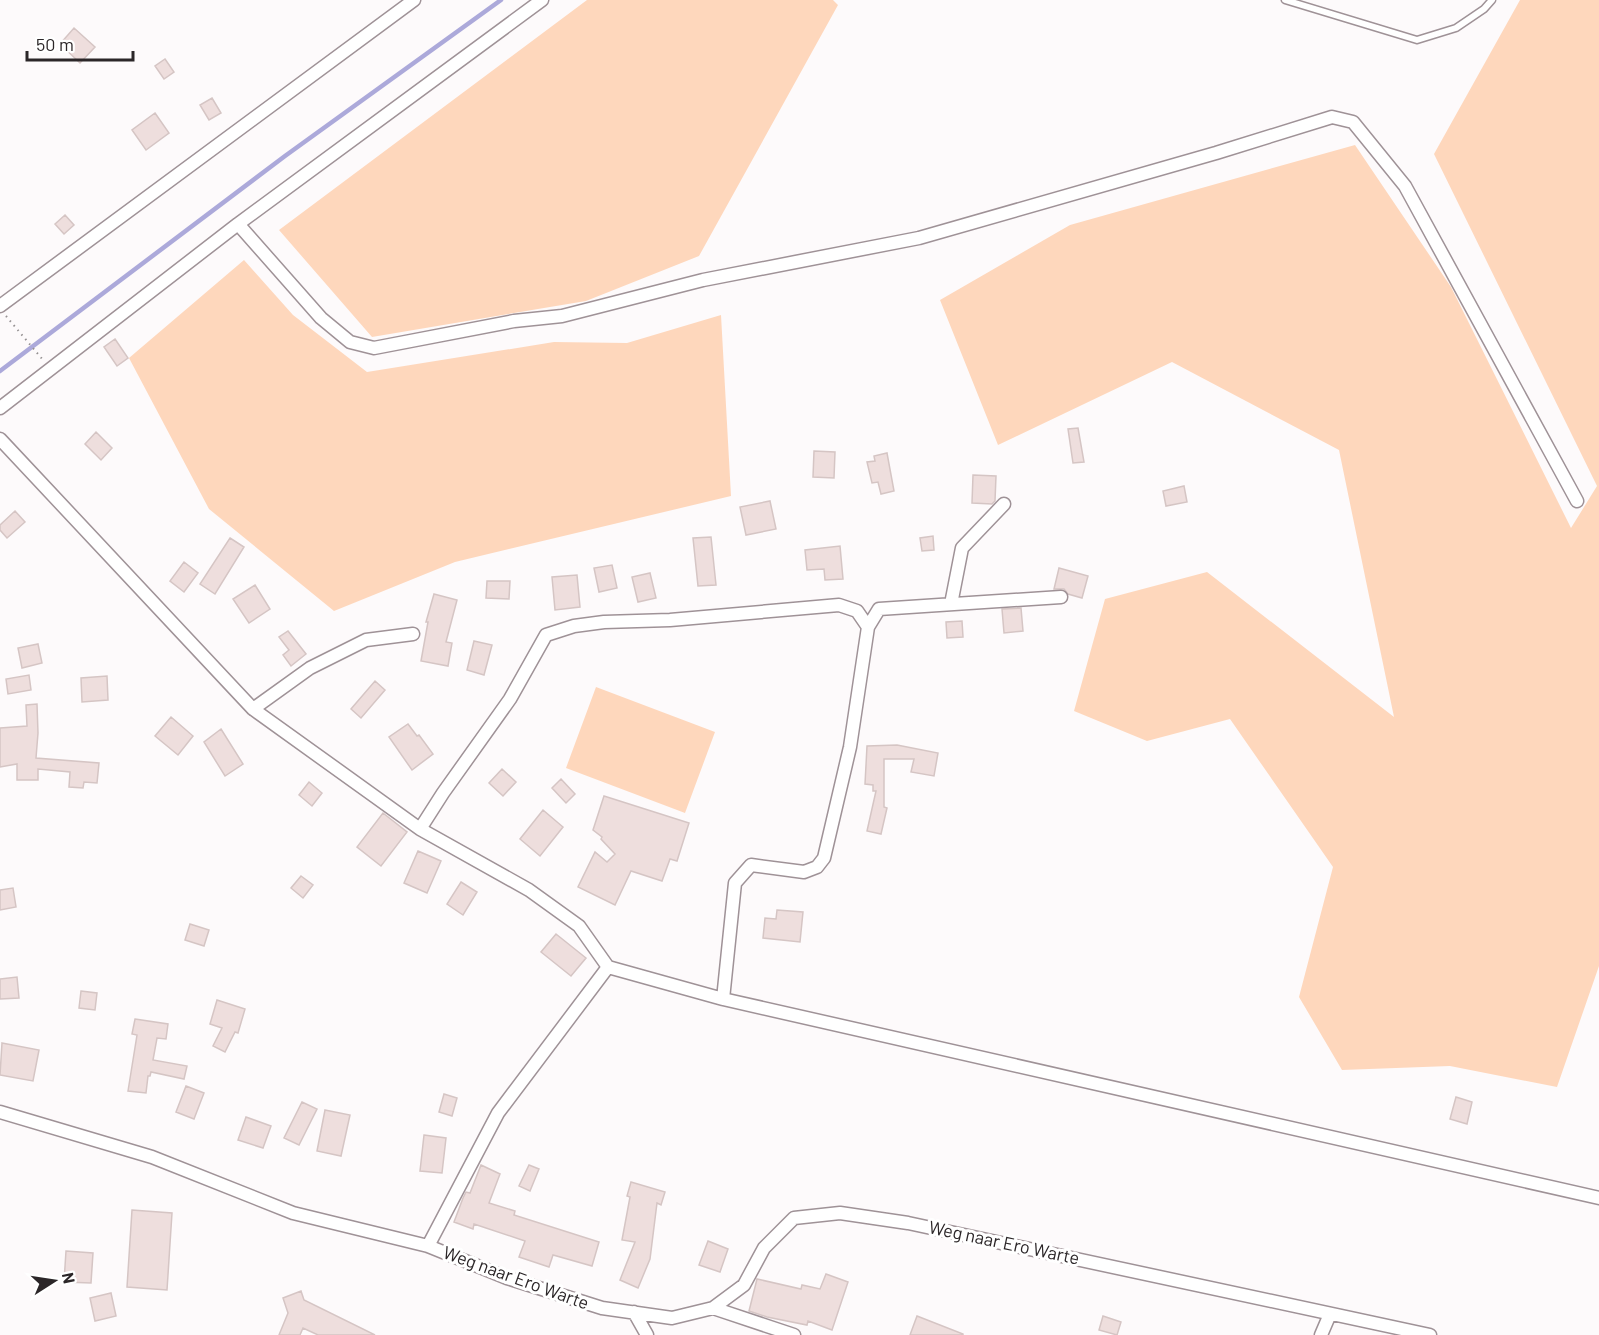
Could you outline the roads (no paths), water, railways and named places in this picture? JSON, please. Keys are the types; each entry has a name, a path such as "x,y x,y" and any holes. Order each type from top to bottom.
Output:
{"street":[{"path":"0,307 414,0"},
{"path":"0,408 238,224 542,0"},
{"path":"238,224 321,318 350,342 374,348 514,321 562,316 703,280 919,238 1132,178 1332,117 1353,122 1405,186 1577,501"},
{"path":"0,439 253,710 420,829 529,890 579,926 608,967 723,999 1599,1198"},
{"path":"951,604 962,548 1004,504"},
{"path":"723,999 735,882 751,865 804,872 817,867 824,858 850,747 868,627 879,609 1061,597"},
{"path":"420,829 510,699 546,635 574,626 604,622 670,620 839,605 857,611 868,627"},
{"path":"253,710 310,668 366,640 413,634"},
{"path":"428,1246 498,1113 608,967"},
{"name":"Weg naar Ero Warte","path":"0,1112 152,1157 293,1213 428,1246 507,1278 602,1308 672,1318 713,1308 744,1285 764,1248 794,1218 840,1213 908,1223 1430,1335"},
{"path":"713,1308 789,1334"},
{"path":"634,1312 647,1335"},
{"path":"1321,1335 1330,1314"}],"lane":[{"path":"1285,0 1417,40 1456,28 1484,9 1491,0"}],"waterway":[{"path":"0,371 285,156 501,0"}]}
